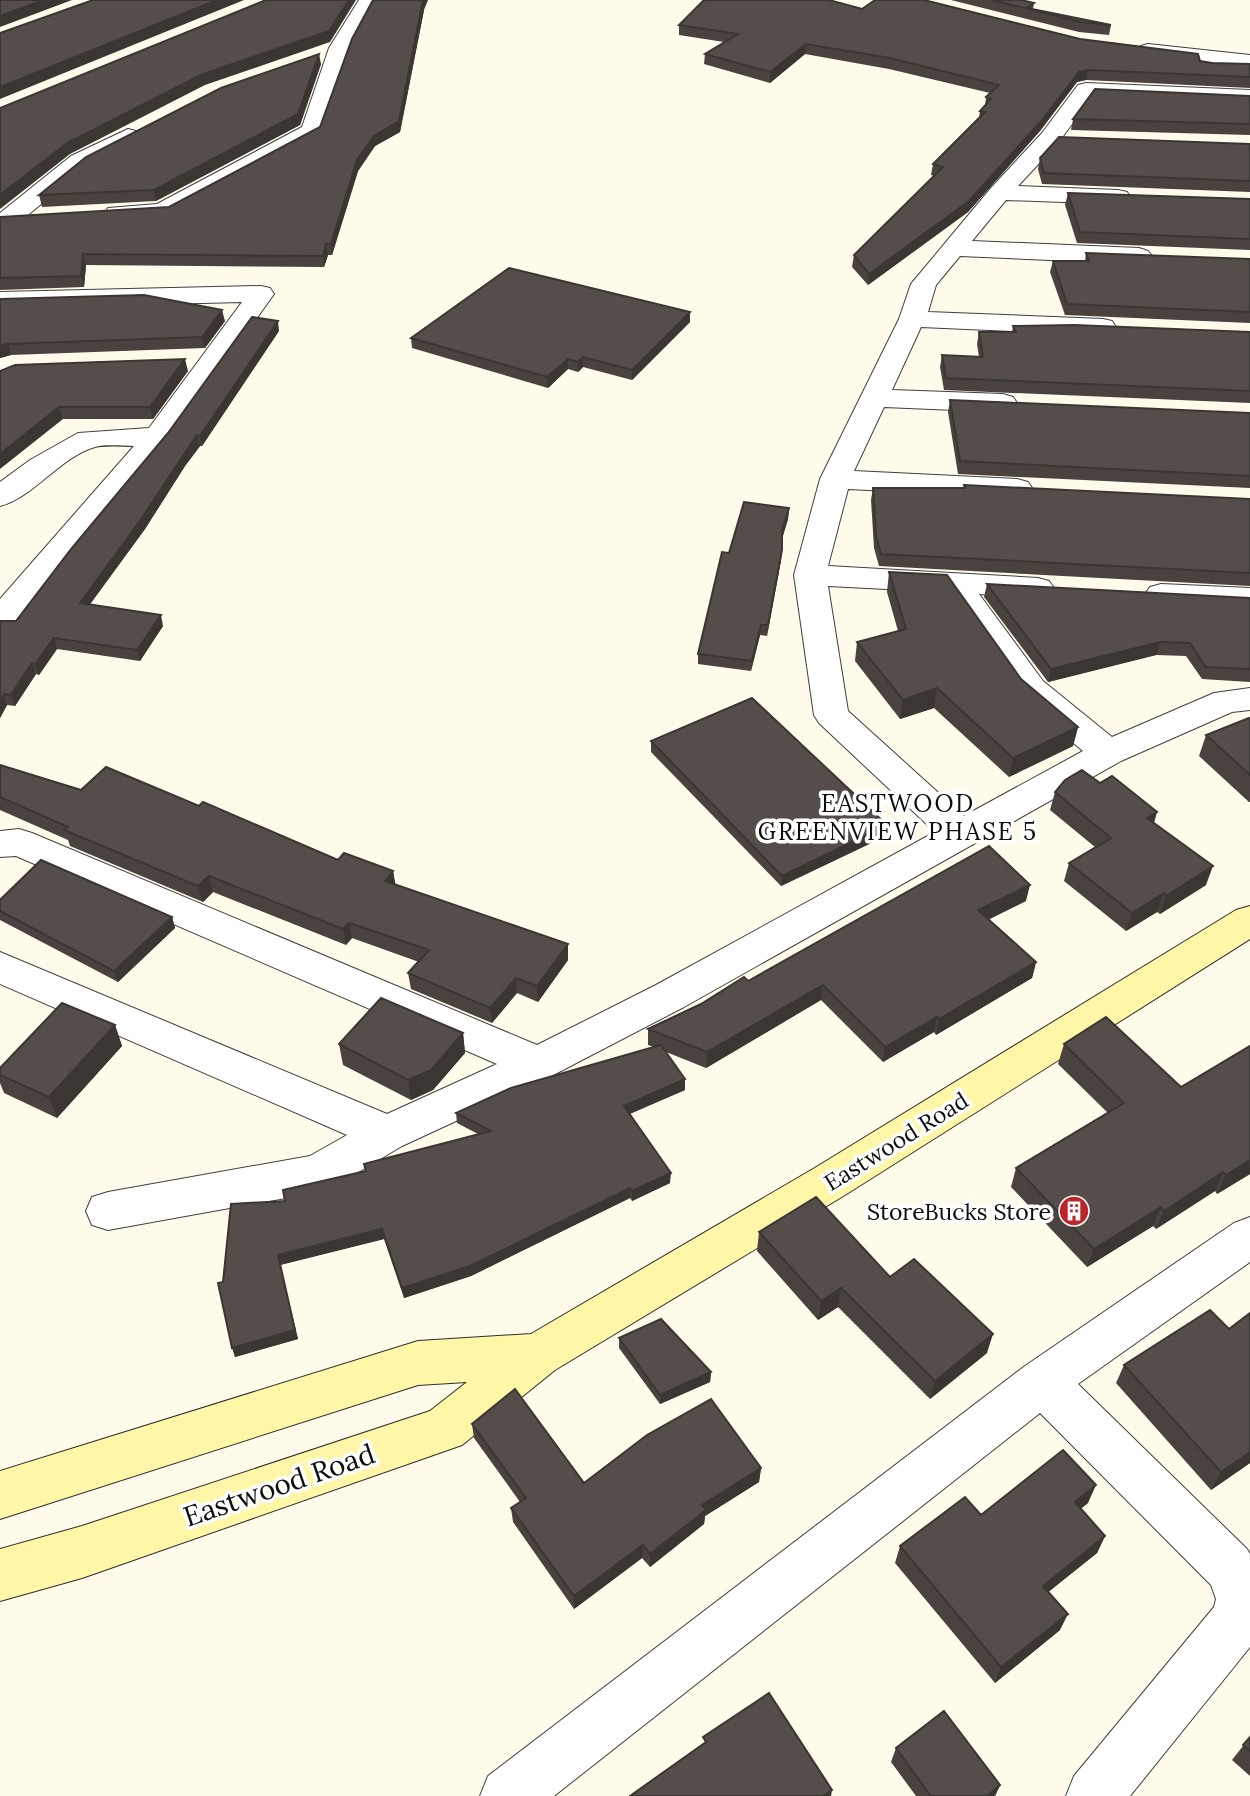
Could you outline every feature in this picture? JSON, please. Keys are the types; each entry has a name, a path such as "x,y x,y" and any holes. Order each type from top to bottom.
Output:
{"main road":[{"name":"Eastwood Road","path":"0,1575 82,1552 444,1429 538,1356 829,1182 1250,920"},
{"name":"Eastwood Road","path":"0,1495 418,1363 538,1356"}],"street":[{"path":"98,214 162,211 312,131 340,48 369,0"},
{"path":"315,57 340,48"},
{"path":"1130,48 1250,61"},
{"path":"961,835 831,715 810,575 835,479 912,319 924,284 999,193 1063,139 1086,90 1250,97"},
{"path":"4,219 79,161 153,124"},
{"path":"999,193 1145,198"},
{"path":"4,219 46,217"},
{"path":"952,248 1169,257"},
{"path":"0,300 261,294 199,359 158,436 3,611"},
{"path":"912,319 1128,329"},
{"path":"873,398 1026,404"},
{"path":"0,497 40,466 88,439 158,436"},
{"path":"835,479 1042,489"},
{"path":"810,575 1063,589"},
{"path":"956,584 1031,689 1108,752"},
{"path":"1130,592 1250,598"},
{"path":"108,1211 319,1173 387,1133 537,1063 670,996 1108,752 1226,701 1250,699"},
{"path":"0,844 19,842 537,1063"},
{"path":"0,967 387,1133"},
{"path":"509,1796 1042,1382 1250,1237"},
{"path":"1042,1382 1228,1567 1243,1598 1237,1621 1094,1796"}],"building":[{"path":"0,0 43,0 0,16"},
{"path":"93,0 217,0 0,87 0,33"},
{"path":"266,0 349,0 329,31 203,74 67,143 0,195 0,108"},
{"path":"373,0 423,0 399,121 374,136 357,160 331,244 326,244 323,256 83,254 81,276 0,278 0,217 169,207 320,127 352,39"},
{"path":"704,0 829,0 862,9 875,0 924,0 1080,39 1198,54 1200,61 1212,63 1250,64 1250,77 1088,70 1079,72 1042,120 969,201 869,274 854,255 943,167 933,164 985,112 980,111 991,99 986,97 999,85 890,58 806,44 770,72 705,54 738,34 679,25"},
{"path":"992,0 1021,0 1034,3 1027,8 1111,25 1081,22"},
{"path":"319,54 298,114 154,190 39,195 86,157 221,88"},
{"path":"1095,89 1250,96 1250,124 1073,119"},
{"path":"1059,137 1250,144 1250,181 1044,173 1040,158"},
{"path":"1068,193 1250,199 1250,239 1080,232"},
{"path":"1086,253 1250,259 1250,312 1067,304 1053,261 1089,261"},
{"path":"509,268 690,312 632,370 583,357 578,362 568,359 547,377 411,338"},
{"path":"144,295 222,310 202,337 0,346 0,299"},
{"path":"252,317 278,321 200,436 197,435 142,518 80,603 161,615 137,650 54,638 35,664 32,663 11,695 4,694 0,701 0,621 16,621 71,549 168,433"},
{"path":"1074,325 1250,332 1250,391 946,378 942,355 983,357 979,332 1016,332 1013,326"},
{"path":"185,359 150,407 59,407 0,454 0,371 15,365"},
{"path":"950,400 1250,413 1250,476 960,461"},
{"path":"964,485 1250,499 1250,573 881,554 876,536 873,488 965,488"},
{"path":"744,502 789,508 782,531 782,550 768,625 761,625 752,661 698,654 722,552 729,553"},
{"path":"889,572 947,575 1021,679 1078,727 1013,758 937,688 903,700 857,642 906,629"},
{"path":"987,584 1250,598 1250,669 1206,667 1190,643 1160,642 1051,669"},
{"path":"752,698 887,825 782,876 651,741"},
{"path":"1250,719 1250,775 1206,735"},
{"path":"0,765 81,790 106,767 199,806 203,802 338,860 344,853 393,871 385,881 568,944 537,986 516,978 490,1008 408,973 429,950 349,923 343,929 209,876 198,886 64,830 68,827 0,797"},
{"path":"1082,770 1100,783 1112,776 1157,812 1147,818 1213,866 1166,896 1164,893 1132,913 1069,863 1111,838 1055,792 1065,780"},
{"path":"989,846 1030,885 978,910 1036,962 939,1019 937,1017 885,1047 823,985 707,1052 648,1029 701,1004 744,977 748,981"},
{"path":"41,860 172,917 114,971 0,911 0,900"},
{"path":"381,998 463,1033 431,1070 408,1080 339,1044"},
{"path":"62,1003 115,1025 49,1097 0,1075 0,1068"},
{"path":"1106,1017 1181,1087 1250,1046 1250,1160 1226,1175 1223,1172 1164,1211 1161,1207 1094,1249 1016,1168 1124,1103 1064,1044"},
{"path":"661,1045 685,1079 624,1106 671,1173 632,1191 630,1188 470,1266 402,1288 382,1229 278,1255 295,1330 232,1348 218,1283 223,1282 231,1204 285,1201 283,1190 366,1171 364,1164 491,1131 456,1113 511,1088"},
{"path":"816,1197 890,1277 914,1259 993,1334 935,1381 841,1288 821,1301 759,1232"},
{"path":"1210,1310 1229,1329 1250,1313 1250,1452 1221,1472 1124,1365"},
{"path":"661,1319 711,1372 660,1395 619,1338"},
{"path":"515,1389 584,1483 647,1435 711,1399 761,1468 702,1505 706,1510 650,1554 643,1545 574,1596 511,1508 526,1498 472,1424"},
{"path":"1063,1450 1096,1485 1075,1502 1105,1536 1043,1586 1068,1614 1001,1667 900,1546 965,1497 981,1515"},
{"path":"769,1693 832,1790 823,1796 630,1796 706,1742 703,1737"},
{"path":"944,1711 1000,1785 987,1796 931,1796 896,1748"},
{"path":"1250,1737 1250,1751 1243,1745"}],"place":[{"name":"StoreBucks Store","path":"1074,1211"}],"district":[{"name":"EASTWOOD GREENVIEW PHASE 5","path":"898,817"}]}
